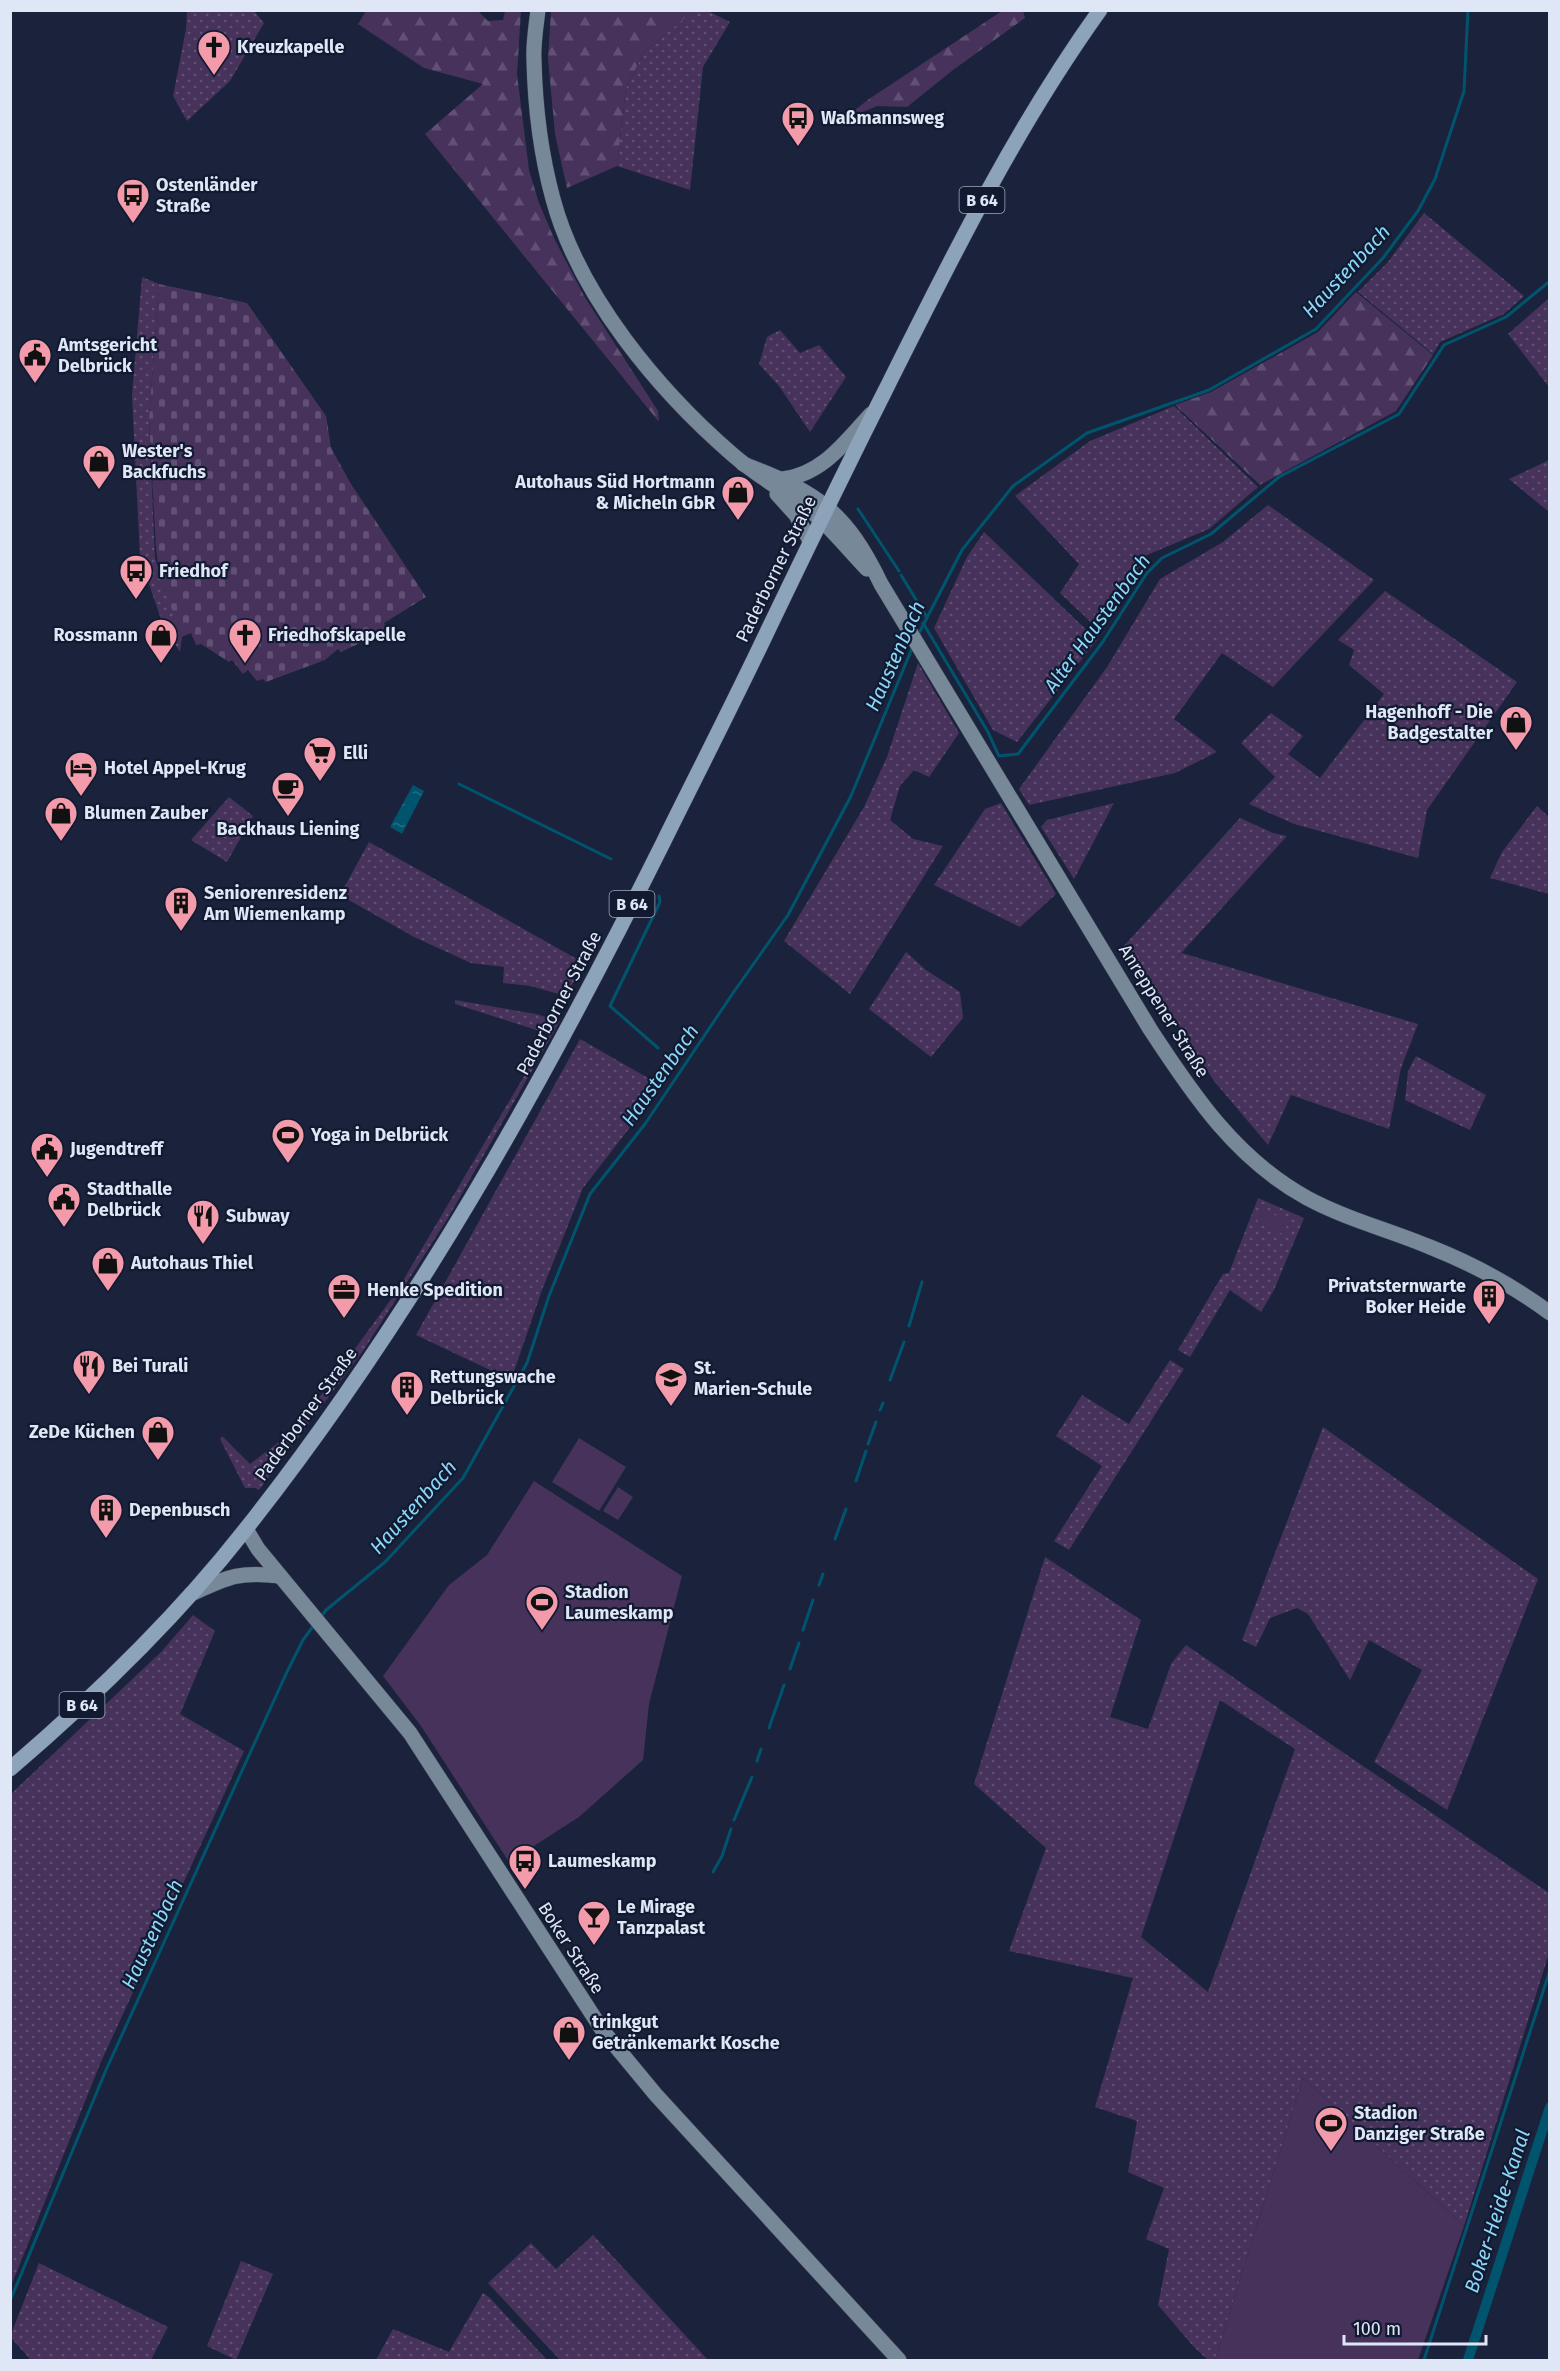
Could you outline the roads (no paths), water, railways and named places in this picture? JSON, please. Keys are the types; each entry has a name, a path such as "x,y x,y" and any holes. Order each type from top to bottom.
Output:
{"main road":[{"path":"537,10 534,59 541,136 553,199 566,236 593,292 668,393 743,464 775,481 810,541"},
{"name":"Paderborner Straße","path":"10,1769 109,1679 189,1595 246,1529 365,1368 426,1274 510,1134 622,925 747,674 810,541 977,208 1013,143 1062,64 1100,10"},
{"path":"775,481 806,474 820,467 874,412"},
{"name":"Anreppener Straße","path":"775,481 801,503 824,513 881,584 923,650 1150,1029 1184,1082 1228,1138 1255,1163 1305,1197 1329,1209 1469,1263 1503,1281 1550,1313"},
{"name":"Boker Straße","path":"246,1529 258,1549 410,1733 603,2031 656,2095 899,2361"},
{"path":"189,1595 237,1575 253,1573 280,1576"}],"water":[{"path":"413,785 424,791 402,834 390,827"}],"waterway":[{"name":"Haustenbach","path":"918,635 962,550 1013,486 1087,433 1209,390 1316,329 1383,258 1418,211 1435,179 1464,91 1468,10"},
{"name":"Alter Haustenbach","path":"923,623 988,732 999,756 1018,754 1102,643 1147,573 1162,558 1211,534 1279,477 1399,414 1444,345 1506,317 1550,281"},
{"path":"858,509 899,571"},
{"path":"901,575 926,616"},
{"name":"Haustenbach","path":"320,1618 326,1610 385,1562 463,1478 527,1363 549,1296 590,1194 645,1124 788,915 851,796 913,646"},
{"path":"459,784 611,859"},
{"path":"658,1048 610,1006 660,902 659,896"},
{"path":"909,1326 922,1282"},
{"path":"890,1380 904,1342"},
{"path":"880,1410 883,1403"},
{"path":"868,1444 876,1422"},
{"path":"856,1481 866,1451"},
{"path":"835,1539 846,1509"},
{"path":"819,1585 823,1574"},
{"path":"803,1630 813,1600"},
{"name":"Haustenbach","path":"10,2301 106,2070 286,1674 303,1640 314,1625"},
{"path":"790,1669 799,1643"},
{"path":"769,1728 784,1685"},
{"path":"757,1761 761,1749"},
{"path":"734,1820 752,1777"},
{"path":"713,1872 722,1856 731,1829"},
{"path":"1424,2360 1550,1970"},
{"name":"Boker-Heide-Kanal","path":"1468,2360 1550,2107"}],"place":[{"name":"Kreuzkapelle","path":"214,76"},
{"name":"Waßmannsweg","path":"798,147"},
{"name":"Ostenländer Straße","path":"133,224"},
{"name":"Amtsgericht Delbrück","path":"35,384"},
{"name":"Wester's Backfuchs","path":"99,490"},
{"name":"Autohaus Süd Hortmann & Micheln GbR","path":"738,521"},
{"name":"Friedhof","path":"136,600"},
{"name":"Rossmann","path":"161,664"},
{"name":"Friedhofskapelle","path":"245,664"},
{"name":"Hagenhoff - Die Badgestalter","path":"1516,751"},
{"name":"Elli","path":"320,782"},
{"name":"Hotel Appel-Krug","path":"81,797"},
{"name":"Backhaus Liening","path":"288,817"},
{"name":"Blumen Zauber","path":"61,842"},
{"name":"Seniorenresidenz Am Wiemenkamp","path":"181,932"},
{"name":"Yoga in Delbrück","path":"288,1164"},
{"name":"Jugendtreff","path":"47,1178"},
{"name":"Stadthalle Delbrück","path":"64,1228"},
{"name":"Subway","path":"203,1245"},
{"name":"Autohaus Thiel","path":"108,1292"},
{"name":"Henke Spedition","path":"344,1319"},
{"name":"Privatsternwarte Boker Heide","path":"1489,1325"},
{"name":"Bei Turali","path":"89,1395"},
{"name":"St. Marien-Schule","path":"671,1407"},
{"name":"Rettungswache Delbrück","path":"407,1416"},
{"name":"ZeDe Küchen","path":"158,1461"},
{"name":"Depenbusch","path":"106,1539"},
{"name":"Stadion Laumeskamp","path":"542,1631"},
{"name":"Laumeskamp","path":"525,1890"},
{"name":"Le Mirage Tanzpalast","path":"594,1946"},
{"name":"trinkgut Getränkemarkt Kosche","path":"569,2061"},
{"name":"Stadion Danziger Straße","path":"1331,2152"}]}
